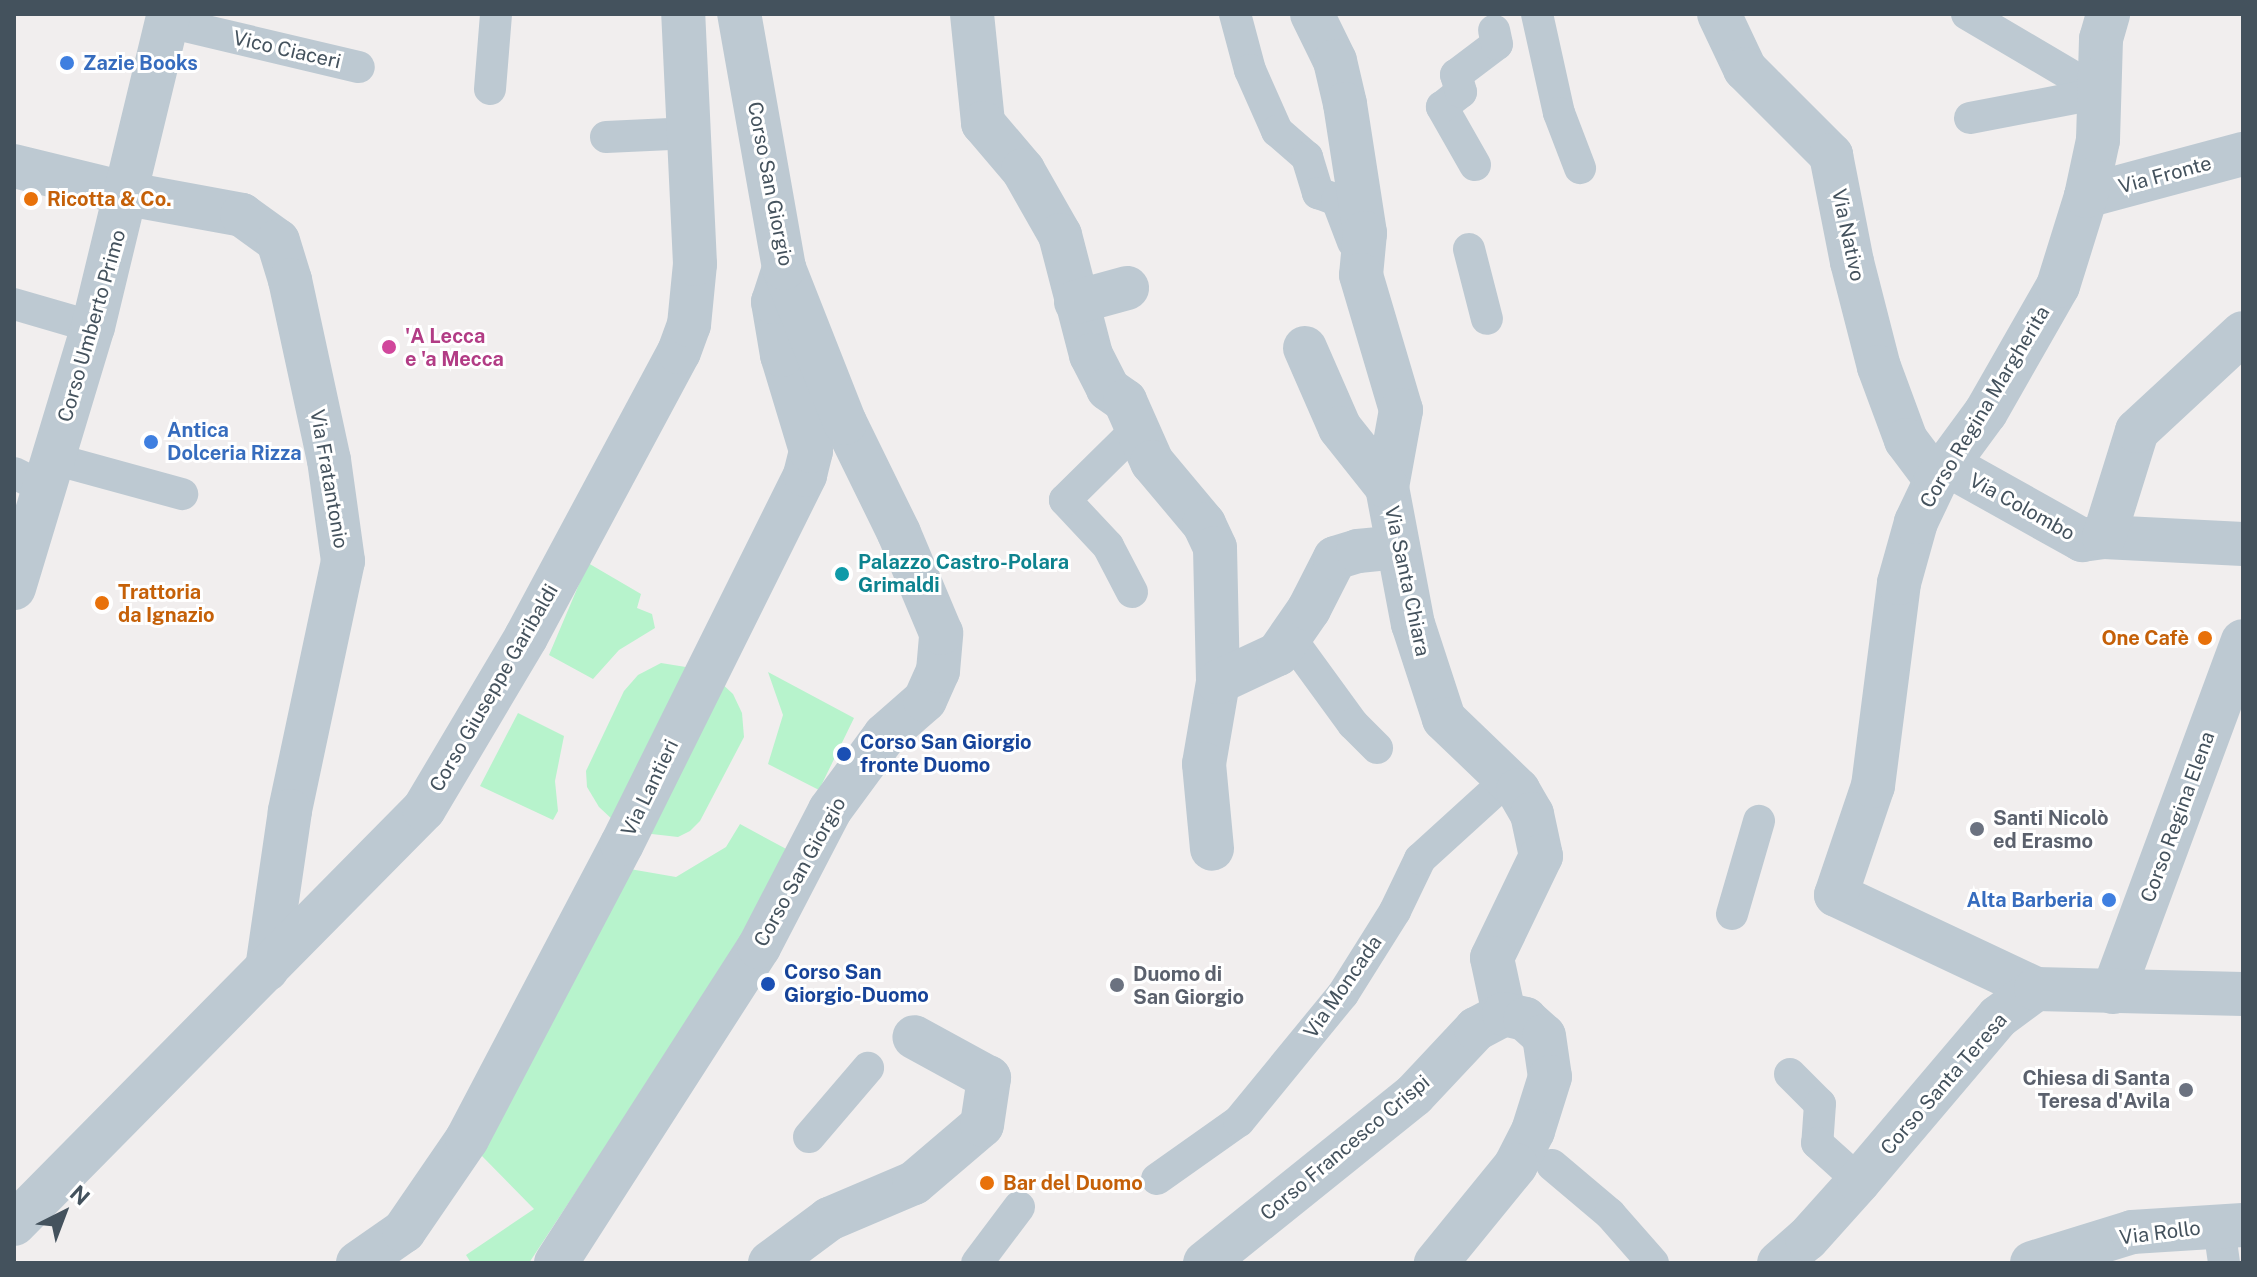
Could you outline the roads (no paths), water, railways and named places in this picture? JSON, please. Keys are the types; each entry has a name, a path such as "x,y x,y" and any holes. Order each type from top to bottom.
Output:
{"street":[{"path":"490,89 496,14"},
{"name":"Corso Giuseppe Garibaldi","path":"14,1224 424,809 526,637 679,352 689,325 695,264 692,133 683,14"},
{"name":"Corso San Giorgio","path":"556,1263 759,947 830,810 885,735 925,700 938,671 941,633 899,533 845,423 784,268 739,14"},
{"path":"972,14 983,123 1023,170 1060,235 1091,355 1108,389 1125,401 1135,431 1172,490 1204,524 1215,548 1218,682 1204,764 1212,849"},
{"path":"1235,14 1250,70 1277,131 1307,157 1318,193 1337,200 1347,233 1364,259"},
{"name":"Via Santa Chiara","path":"1312,14 1335,61 1345,104 1365,233 1361,275 1401,410 1387,487 1413,624 1444,719 1509,778 1532,814 1541,856 1492,958 1504,1014"},
{"path":"1537,14 1559,113 1580,168"},
{"name":"Via Nativo","path":"1719,14 1745,69 1831,155 1852,262 1879,367 1906,440 1942,473"},
{"path":"1967,14 2101,93"},
{"name":"Corso Regina Margherita","path":"2036,989 1836,895 1873,786 1899,583 1916,522 1942,473 1986,412 2058,286 2086,196 2098,140 2101,39 2108,14"},
{"name":"Vico Ciaceri","path":"168,18 359,67"},
{"name":"Corso Umberto Primo","path":"14,588 37,473 93,327 128,194 168,18"},
{"path":"1475,165 1442,107 1461,92 1456,75 1497,44 1494,30"},
{"path":"1970,118 2101,93"},
{"path":"606,137 692,133"},
{"name":"Via Fronte","path":"2086,196 2243,154"},
{"name":"Via Fratantonio","path":"14,166 128,194 242,215 278,241 290,280 329,460 343,561 290,811 267,969"},
{"path":"1469,249 1487,319"},
{"name":"Via Lantieri","path":"358,1263 404,1231 467,1139 622,844 805,475 811,451 782,355 773,302 784,268"},
{"path":"1076,302 1127,288"},
{"path":"14,304 93,327"},
{"path":"2104,537 2137,431 2243,333"},
{"path":"1305,348 1340,428 1387,487"},
{"path":"1132,592 1108,546 1065,500 1135,431"},
{"path":"37,473 182,494"},
{"name":"Via Colombo","path":"1942,473 2082,540 2104,537 2243,544"},
{"path":"1218,682 1278,654 1291,639 1335,558 1358,551 1398,547"},
{"path":"1291,639 1353,724 1377,748"},
{"name":"Corso Regina Elena","path":"2113,992 2243,641"},
{"name":"Via Moncada","path":"1157,1179 1239,1121 1343,994 1395,911 1420,859 1509,778"},
{"path":"1732,914 1759,821"},
{"path":"2036,989 2243,994"},
{"name":"Corso Santa Teresa","path":"1779,1263 1807,1239 1859,1181 1998,1017 2036,989"},
{"path":"1436,1263 1516,1165 1533,1131 1550,1077 1544,1036 1525,1019 1504,1014"},
{"name":"Corso Francesco Crispi","path":"1205,1263 1414,1095 1476,1029 1504,1014"},
{"path":"770,1263 829,1219 914,1183 982,1125 989,1078 914,1037"},
{"path":"809,1137 868,1068"},
{"path":"1790,1074 1820,1104 1817,1143 1859,1181"},
{"path":"1552,1165 1610,1214 1653,1263"},
{"path":"977,1263 1019,1207"},
{"name":"Via Rollo","path":"2032,1263 2132,1232 2229,1238"}],"place":[{"name":"Zazie Books","path":"67,63"},
{"name":"Ricotta & Co.","path":"31,199"},
{"name":"'A Lecca e 'a Mecca","path":"389,347"},
{"name":"Antica Dolceria Rizza","path":"151,442"},
{"name":"Palazzo Castro-Polara Grimaldi","path":"842,574"},
{"name":"Trattoria da Ignazio","path":"102,603"},
{"name":"One Cafè","path":"2205,638"},
{"name":"Corso San Giorgio fronte Duomo","path":"844,754"},
{"name":"Santi Nicolò ed Erasmo","path":"1977,829"},
{"name":"Alta Barberia","path":"2109,900"},
{"name":"Corso San Giorgio-Duomo","path":"768,984"},
{"name":"Duomo di San Giorgio","path":"1117,985"},
{"name":"Chiesa di Santa Teresa d'Avila","path":"2186,1090"},
{"name":"Bar del Duomo","path":"987,1183"}]}
